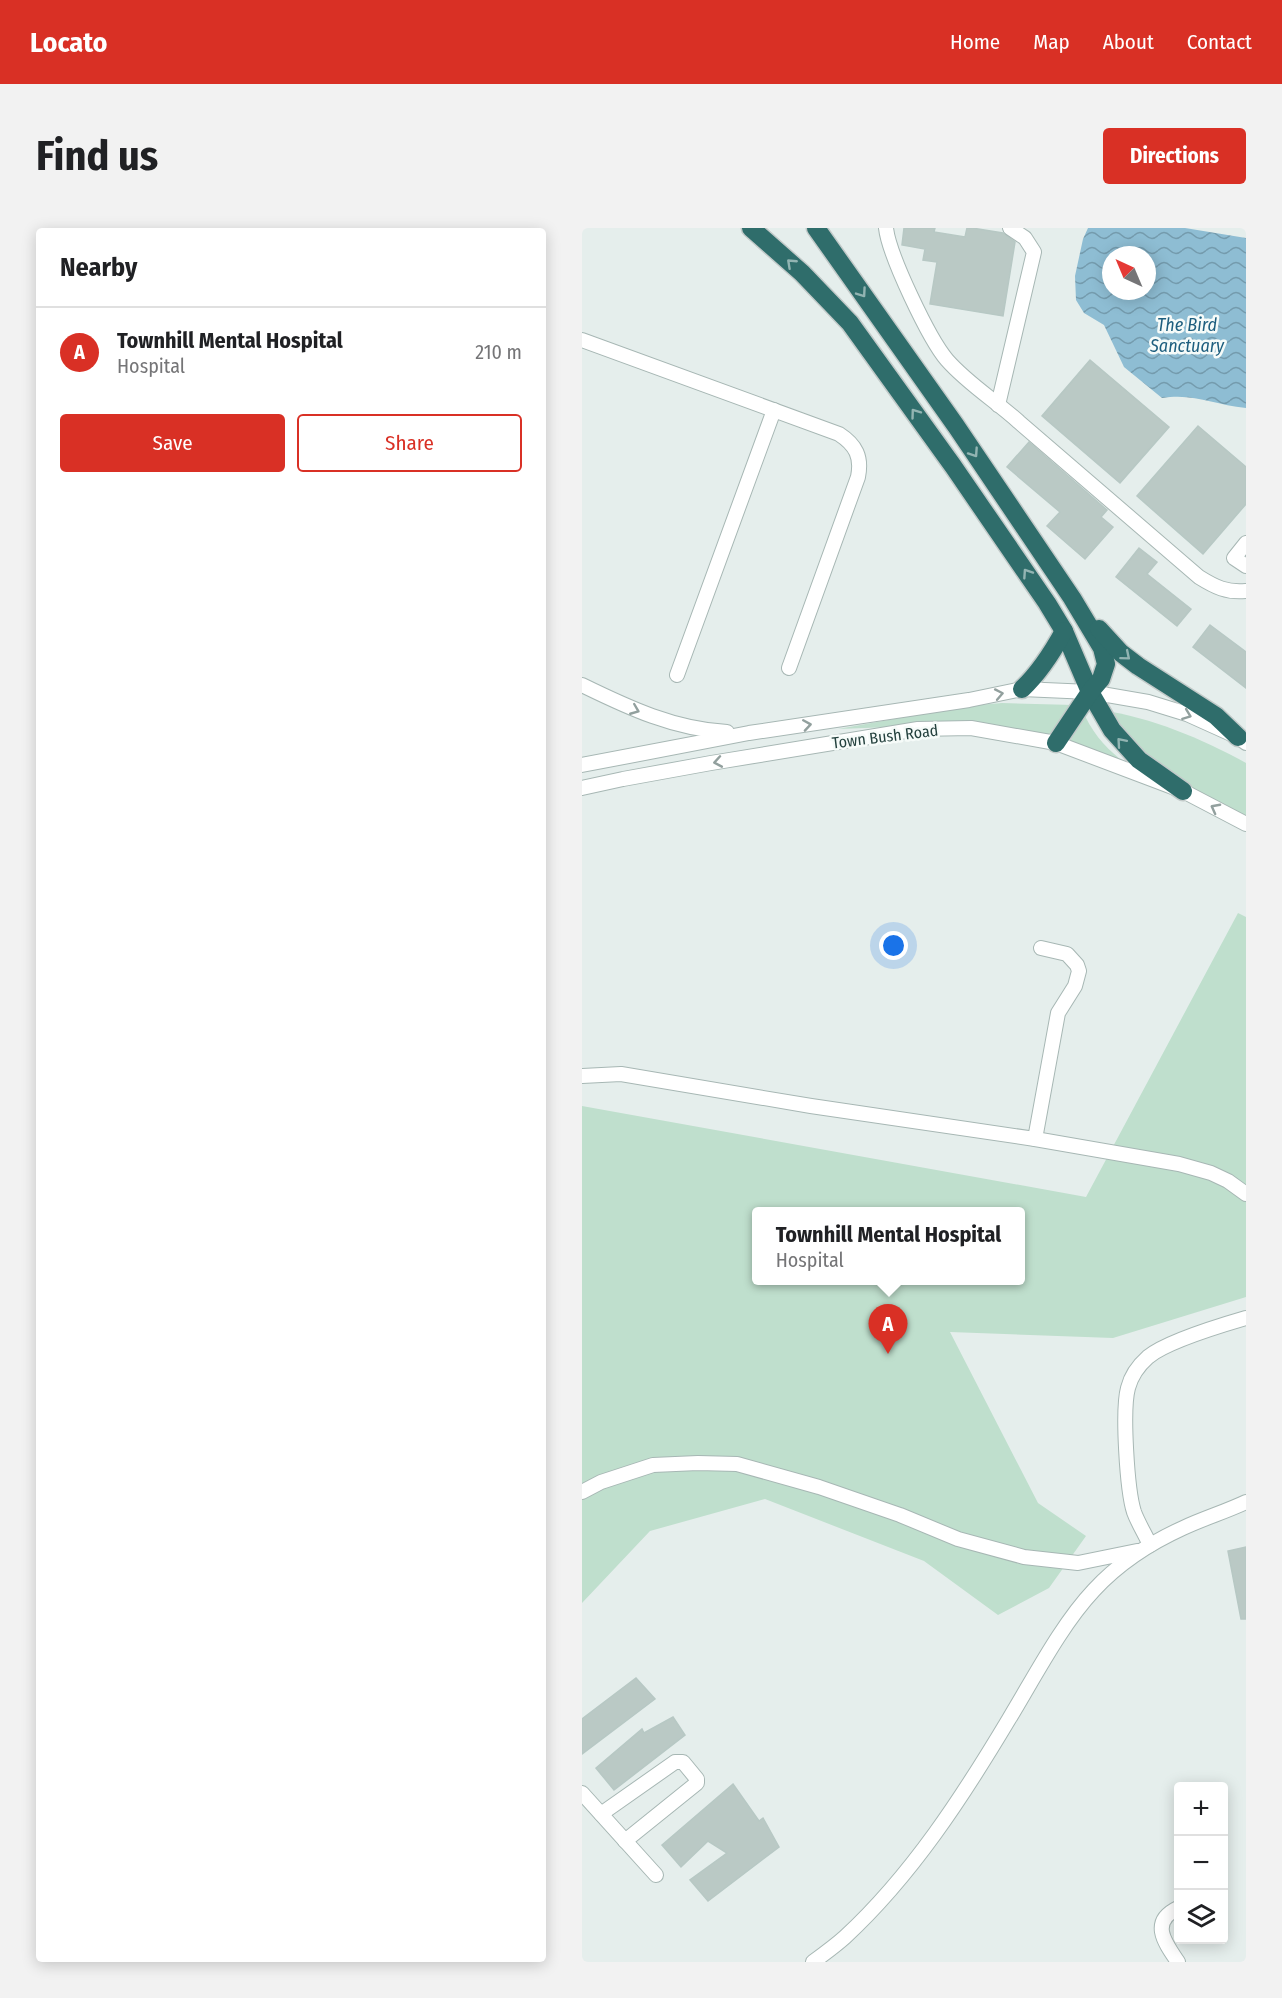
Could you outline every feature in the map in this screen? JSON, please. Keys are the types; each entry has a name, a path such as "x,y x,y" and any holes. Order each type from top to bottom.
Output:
{"highway":[{"path":"751,228 802,273 850,323 966,484 1065,631 1090,692 1112,730 1129,750 1157,774 1183,791"},
{"path":"816,228 956,426 1072,598 1106,658 1101,679 1056,743"},
{"path":"1072,598 1121,653 1216,716 1242,740"},
{"path":"1022,689 1052,655 1065,631"}],"street":[{"path":"886,228 897,265 930,333 946,359 968,381 1199,577 1217,589 1234,592 1246,591"},
{"path":"998,405 1034,252 1025,238 1010,228"},
{"path":"582,340 839,434 853,445 860,462 858,477 789,668"},
{"path":"677,675 774,410"},
{"path":"1246,543 1234,558 1246,566"},
{"path":"582,685 621,704 680,726 700,730 749,733"},
{"name":"Town Bush Road","path":"582,765 749,733 969,700 1022,689 1122,696 1177,711 1242,740"},
{"name":"Town Bush Road","path":"582,788 623,778 918,729 971,728 1056,743 1183,791 1246,824"},
{"path":"582,776 623,778"},
{"path":"1035,1139 1058,1013 1075,986 1079,971 1077,965 1067,954 1041,948"},
{"path":"582,1076 621,1074 1179,1164 1211,1173 1228,1181 1246,1194"},
{"path":"1145,1548 1131,1495 1126,1405 1131,1380 1146,1358 1157,1350 1246,1318"},
{"path":"582,1492 601,1482 653,1465 737,1464 819,1487 900,1515 958,1539 1024,1557 1078,1563 1145,1548"},
{"path":"813,1962 845,1937 917,1857 968,1783 1069,1621 1094,1590 1145,1548 1185,1527 1222,1514 1246,1502"},
{"path":"601,1815 675,1762 683,1762 697,1779 697,1783 625,1841"},
{"path":"582,1793 656,1875"},
{"path":"1174,1911 1166,1917 1161,1927 1161,1934 1178,1962"}],"green space":[{"path":"1002,703 1074,705 1060,729 1047,738 891,727 838,729 966,706"},
{"path":"1101,710 1139,718 1176,730 1246,763 1246,820 1151,769"},
{"path":"1085,716 1107,747 1135,771 1068,744"},
{"path":"1238,913 1246,917 1246,1297 1113,1338 950,1332 1038,1503 1086,1536 1049,1588 998,1615 924,1561 765,1499 650,1531 582,1603 582,1106 1086,1197"}],"water":[{"name":"The Bird Sanctuary","path":"1088,228 1185,228 1246,238 1246,408 1195,398 1162,398 1124,367 1104,325 1084,313 1076,300 1075,276 1083,239"}],"building":[{"path":"904,228 935,228 934,232 965,237 967,228 972,228 1003,233 1015,242 1003,316 930,304 937,262 923,260 925,249 902,245"},
{"path":"1090,360 1169,427 1120,483 1042,416"},
{"path":"1198,426 1246,467 1246,504 1203,554 1137,496"},
{"path":"1029,442 1107,510 1101,517 1113,527 1085,559 1047,526 1060,512 1007,467"},
{"path":"1139,548 1157,562 1147,574 1191,609 1177,626 1116,577"},
{"path":"1210,625 1246,652 1246,688 1193,647"},
{"path":"1246,1547 1246,1619 1241,1619 1228,1551"},
{"path":"636,1678 655,1699 582,1754 582,1719"},
{"path":"673,1717 685,1735 614,1790 596,1768 642,1729 644,1733"},
{"path":"733,1784 759,1821 763,1818 779,1847 708,1901 690,1880 727,1853 708,1841 681,1867 662,1845"}],"place":[{"name":"Townhill Mental Hospital","path":"888,1354"}]}
